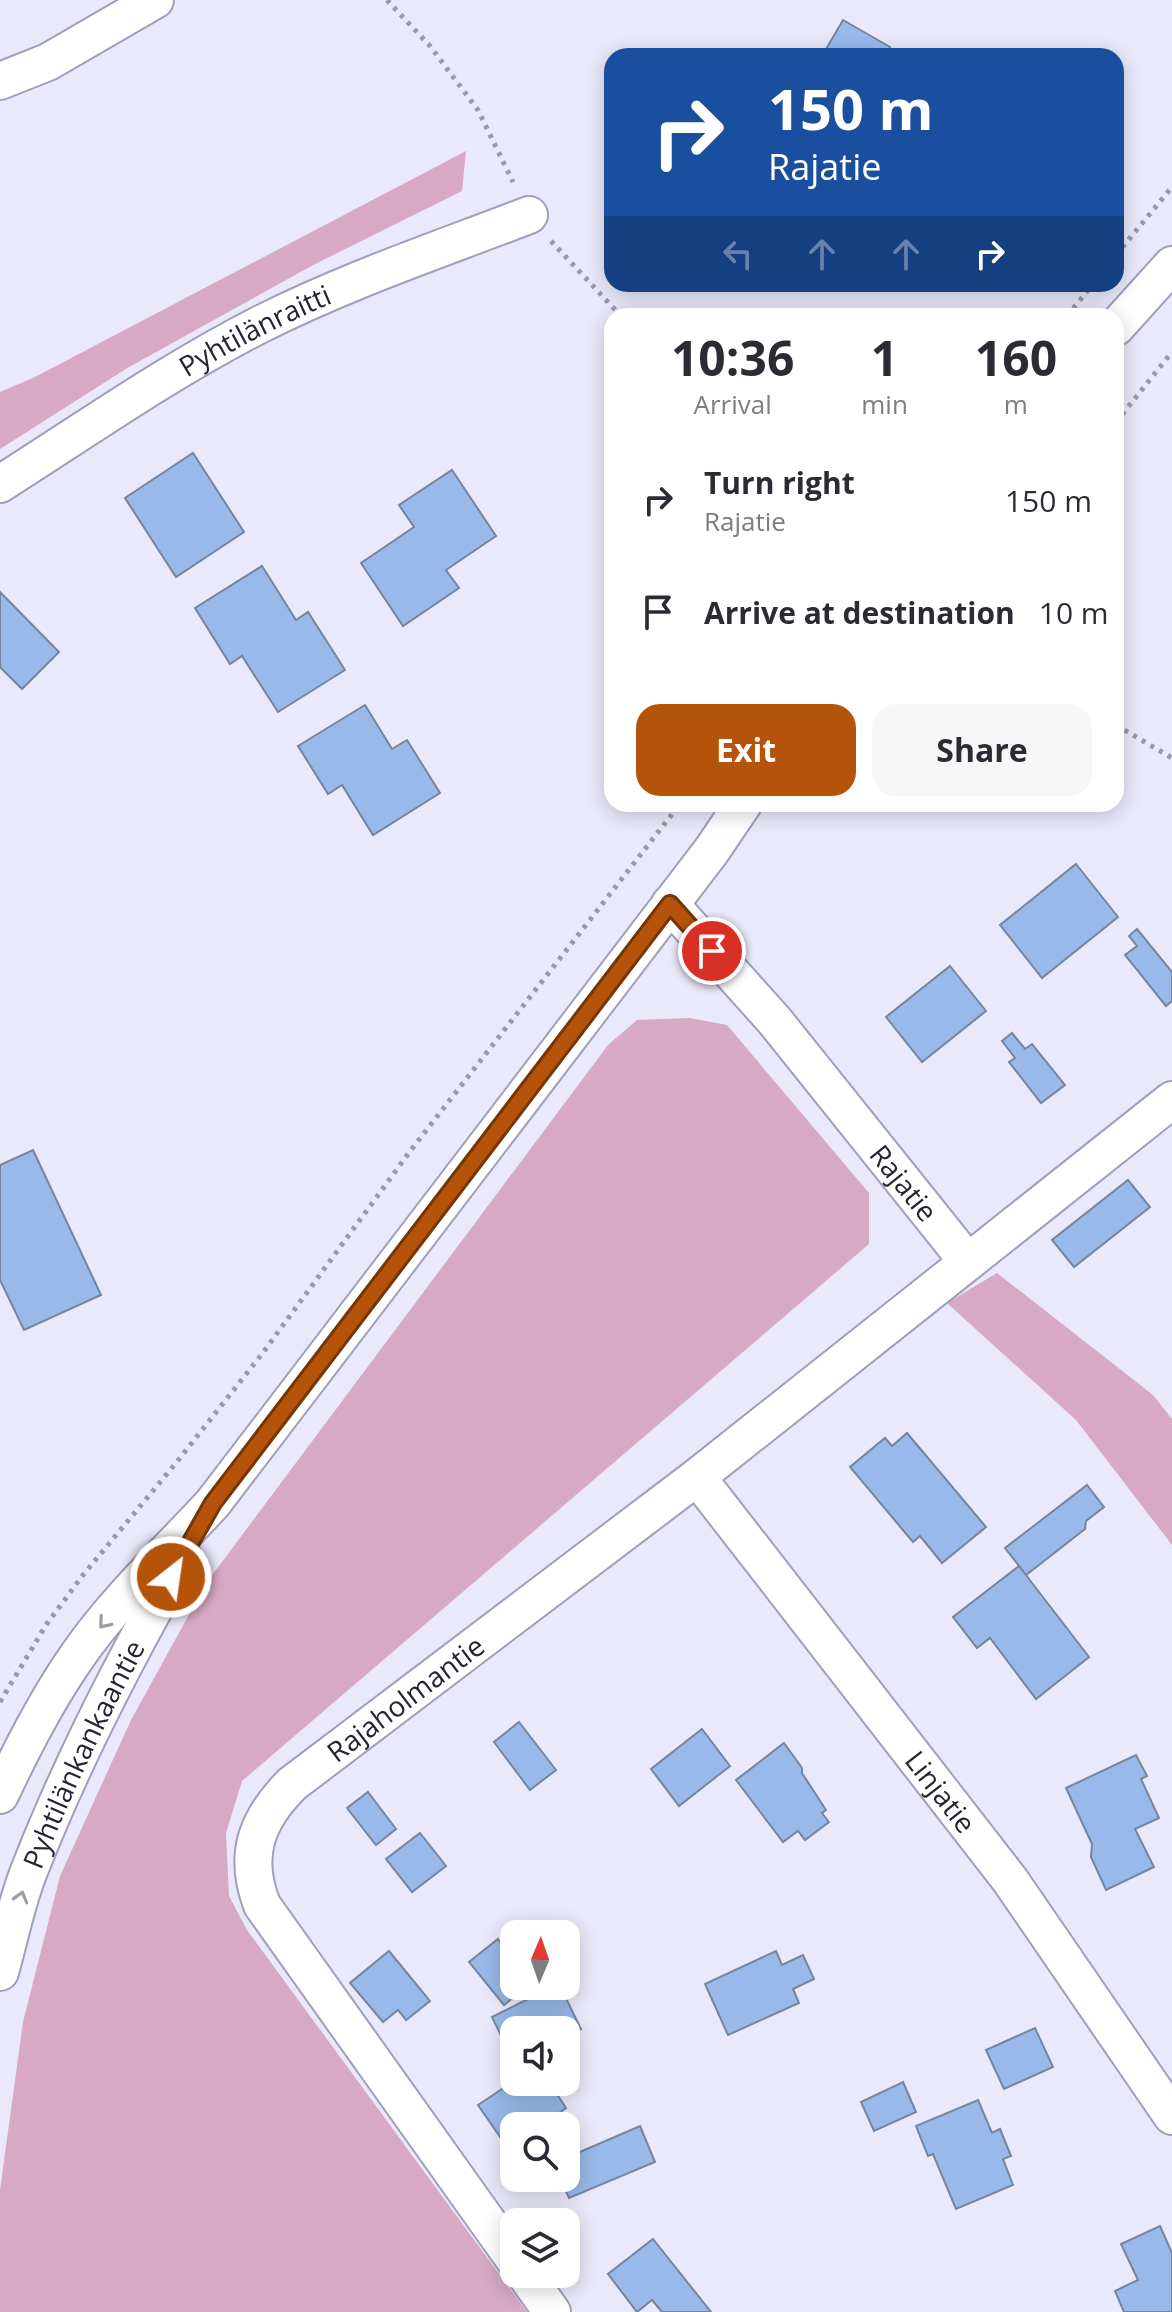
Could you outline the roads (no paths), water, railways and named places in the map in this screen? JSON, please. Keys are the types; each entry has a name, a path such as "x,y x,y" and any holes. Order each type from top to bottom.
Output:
{"street":[{"path":"0,81 48,62 155,0"},
{"name":"Pyhtilänraitti","path":"0,484 180,369 259,325 349,284 529,215"},
{"path":"1124,319 1172,265"},
{"path":"1124,332 1148,294"},
{"name":"Pyhtilänkankaantie","path":"0,1795 36,1719 79,1653 123,1600 213,1503 712,850 738,812"},
{"name":"Pyhtilänkankaantie","path":"712,850 749,812"},
{"name":"Rajatie","path":"670,904 774,1020 968,1262"},
{"path":"968,1262 1172,1100"},
{"name":"Rajaholmantie","path":"500,2240 272,1922 256,1888 255,1839 274,1802 292,1784 697,1477 968,1262"},
{"name":"Linjatie","path":"697,1477 1010,1880 1172,2116"},
{"name":"Pyhtilänkankaantie","path":"0,1972 29,1868 91,1728 143,1627 213,1503"},
{"path":"535,2288 552,2312"}]}
